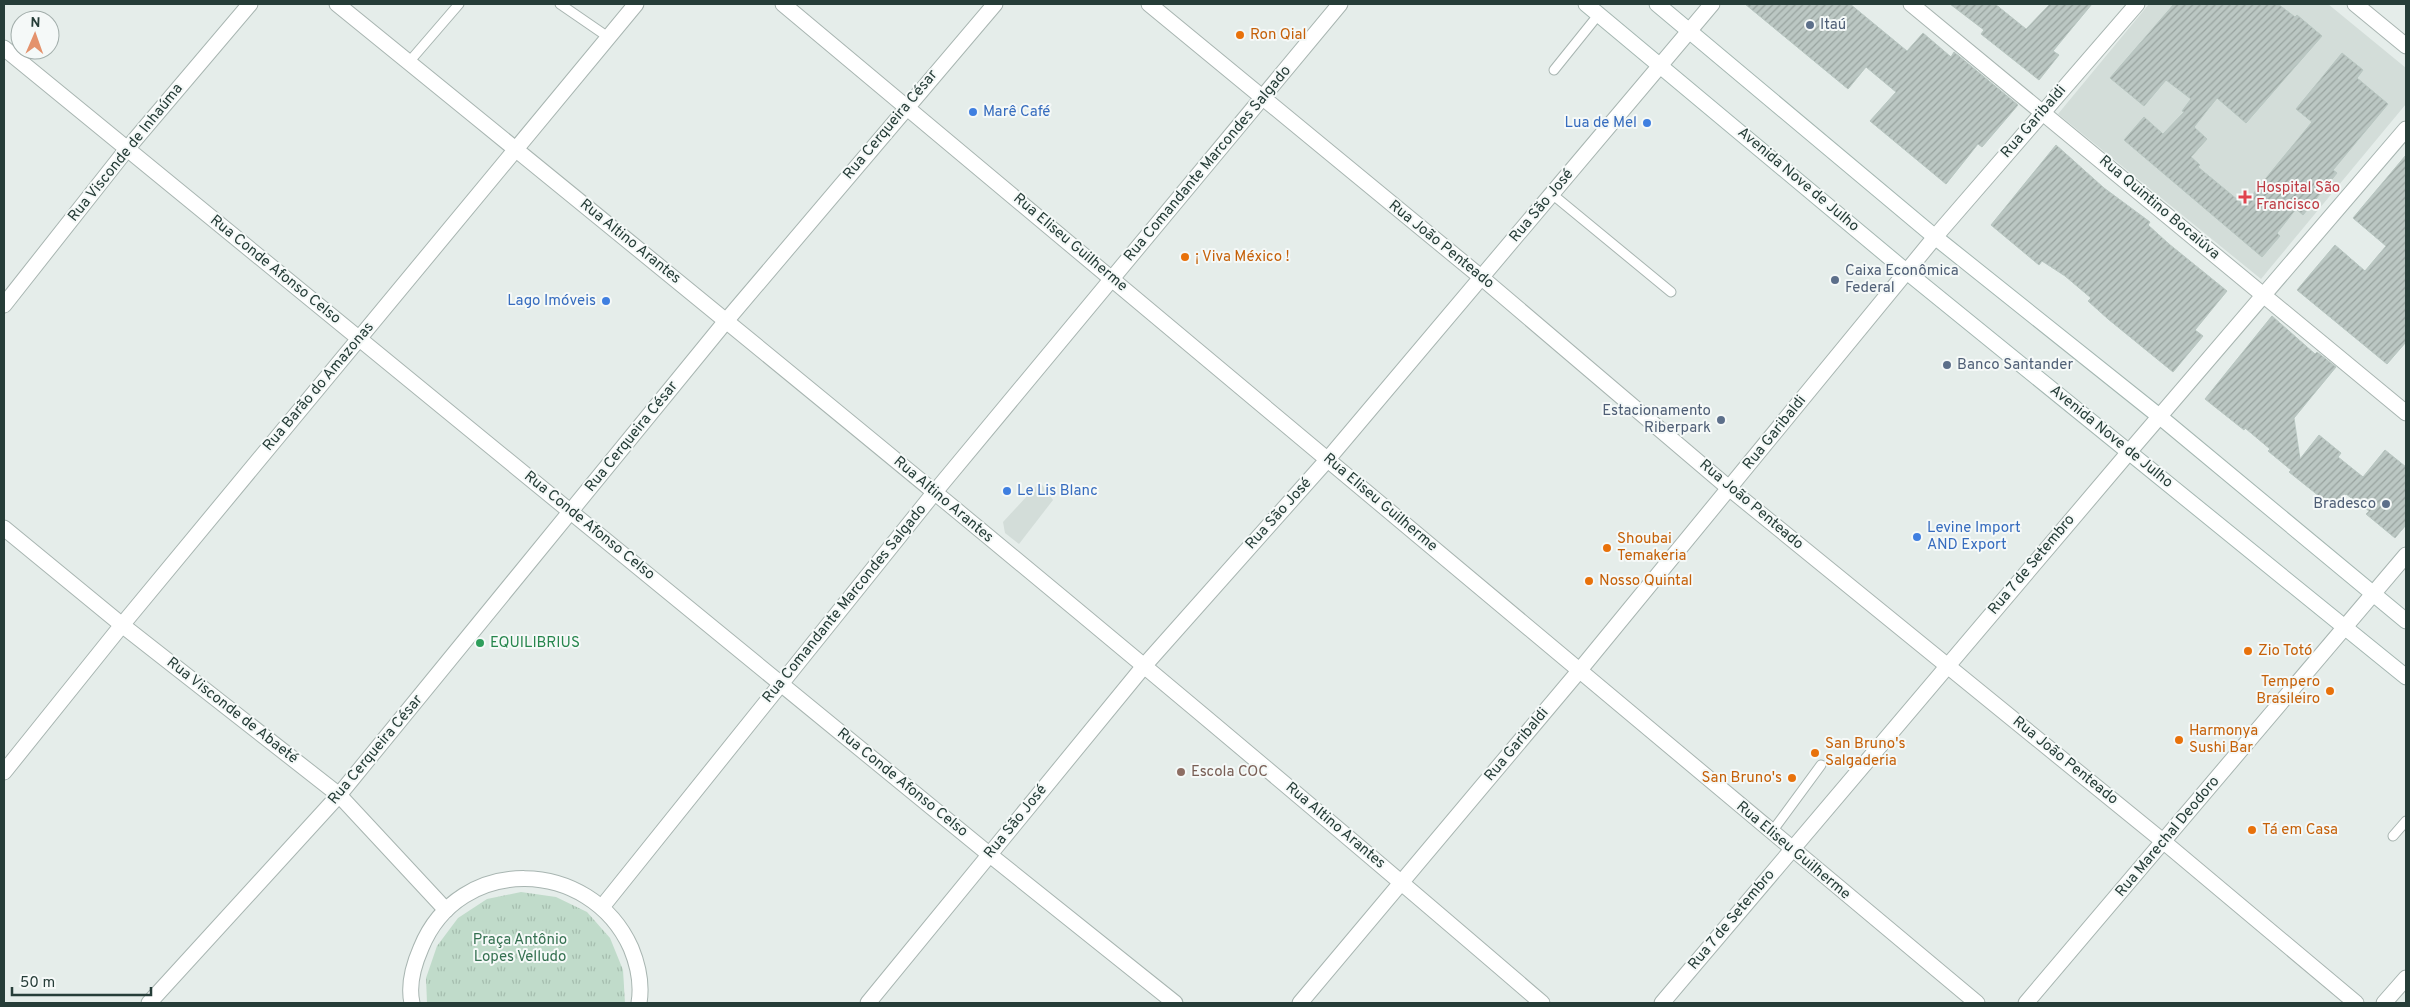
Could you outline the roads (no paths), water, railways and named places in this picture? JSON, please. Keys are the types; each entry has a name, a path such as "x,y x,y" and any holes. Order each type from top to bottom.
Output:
{"street":[{"name":"Rua Visconde de Inhaúma","path":"4,305 127,149 250,4"},
{"name":"Rua Altino Arantes","path":"337,4 726,321 1144,666 1542,1003"},
{"name":"Rua Barão do Amazonas","path":"4,772 122,625 636,4"},
{"name":"Rua Eliseu Guilherme","path":"783,4 1114,279 1791,850 1977,1003"},
{"name":"Rua Cerqueira César","path":"149,1003 339,795 726,321 995,4"},
{"name":"Rua João Penteado","path":"1149,4 1262,99 1482,278 1730,488 2164,842 2356,1003"},
{"name":"Rua Comandante Marcondes Salgado","path":"602,906 934,493 1114,279 1340,4"},
{"name":"Avenida Nove de Julho","path":"1586,4 1907,272 2406,677"},
{"path":"1656,4 1935,237 2160,416 2406,621"},
{"name":"Rua São José","path":"868,1003 1144,666 1328,459 1712,4"},
{"name":"Rua Quintino Bocaiúva","path":"1911,4 2043,111 2406,413"},
{"name":"Rua Garibaldi","path":"1300,1003 1579,671 1935,237 2137,4"},
{"path":"2355,4 2406,46"},
{"name":"Rua Conde Afonso Celso","path":"4,48 990,855 1175,1003"},
{"name":"Rua 7 de Setembro","path":"1662,1003 1947,665 2406,129"},
{"name":"Rua Visconde de Abaeté","path":"4,528 122,625 339,795 446,910"},
{"name":"Rua Marechal Deodoro","path":"2026,1003 2406,555"},
{"path":"412,1003 414,965 426,934 446,910 475,890 507,879 541,879 574,888 602,906 623,931 637,961 641,993 640,1003"},
{"path":"2384,1003 2406,978"}],"lane":[{"path":"409,62 459,4"},
{"path":"560,4 608,37"},
{"path":"1554,70 1599,14"},
{"path":"1552,194 1671,292"},
{"path":"1771,832 1821,765"},
{"path":"2393,836 2406,821"}],"place":[{"name":"Itaú","path":"1810,25"},
{"name":"Ron Qial","path":"1240,35"},
{"name":"Marê Café","path":"973,112"},
{"name":"Lua de Mel","path":"1647,123"},
{"name":"Hospital São Francisco","path":"2245,197"},
{"name":"¡ Viva México !","path":"1185,257"},
{"name":"Caixa Econômica Federal","path":"1835,280"},
{"name":"Lago Imóveis","path":"606,301"},
{"name":"Banco Santander","path":"1947,365"},
{"name":"Estacionamento Riberpark","path":"1721,420"},
{"name":"Le Lis Blanc","path":"1007,491"},
{"name":"Bradesco","path":"2386,504"},
{"name":"Levine Import AND Export","path":"1917,537"},
{"name":"Shoubai Temakeria","path":"1607,548"},
{"name":"Nosso Quintal","path":"1589,581"},
{"name":"EQUILIBRIUS","path":"480,643"},
{"name":"Zio Totó","path":"2248,651"},
{"name":"Tempero Brasileiro","path":"2330,691"},
{"name":"Harmonya Sushi Bar","path":"2179,740"},
{"name":"San Bruno's Salgaderia","path":"1815,753"},
{"name":"Escola COC","path":"1181,772"},
{"name":"San Bruno's","path":"1792,778"},
{"name":"Tá em Casa","path":"2252,830"}],"park label":[{"name":"Praça Antônio Lopes Velludo","path":"520,948"}]}
